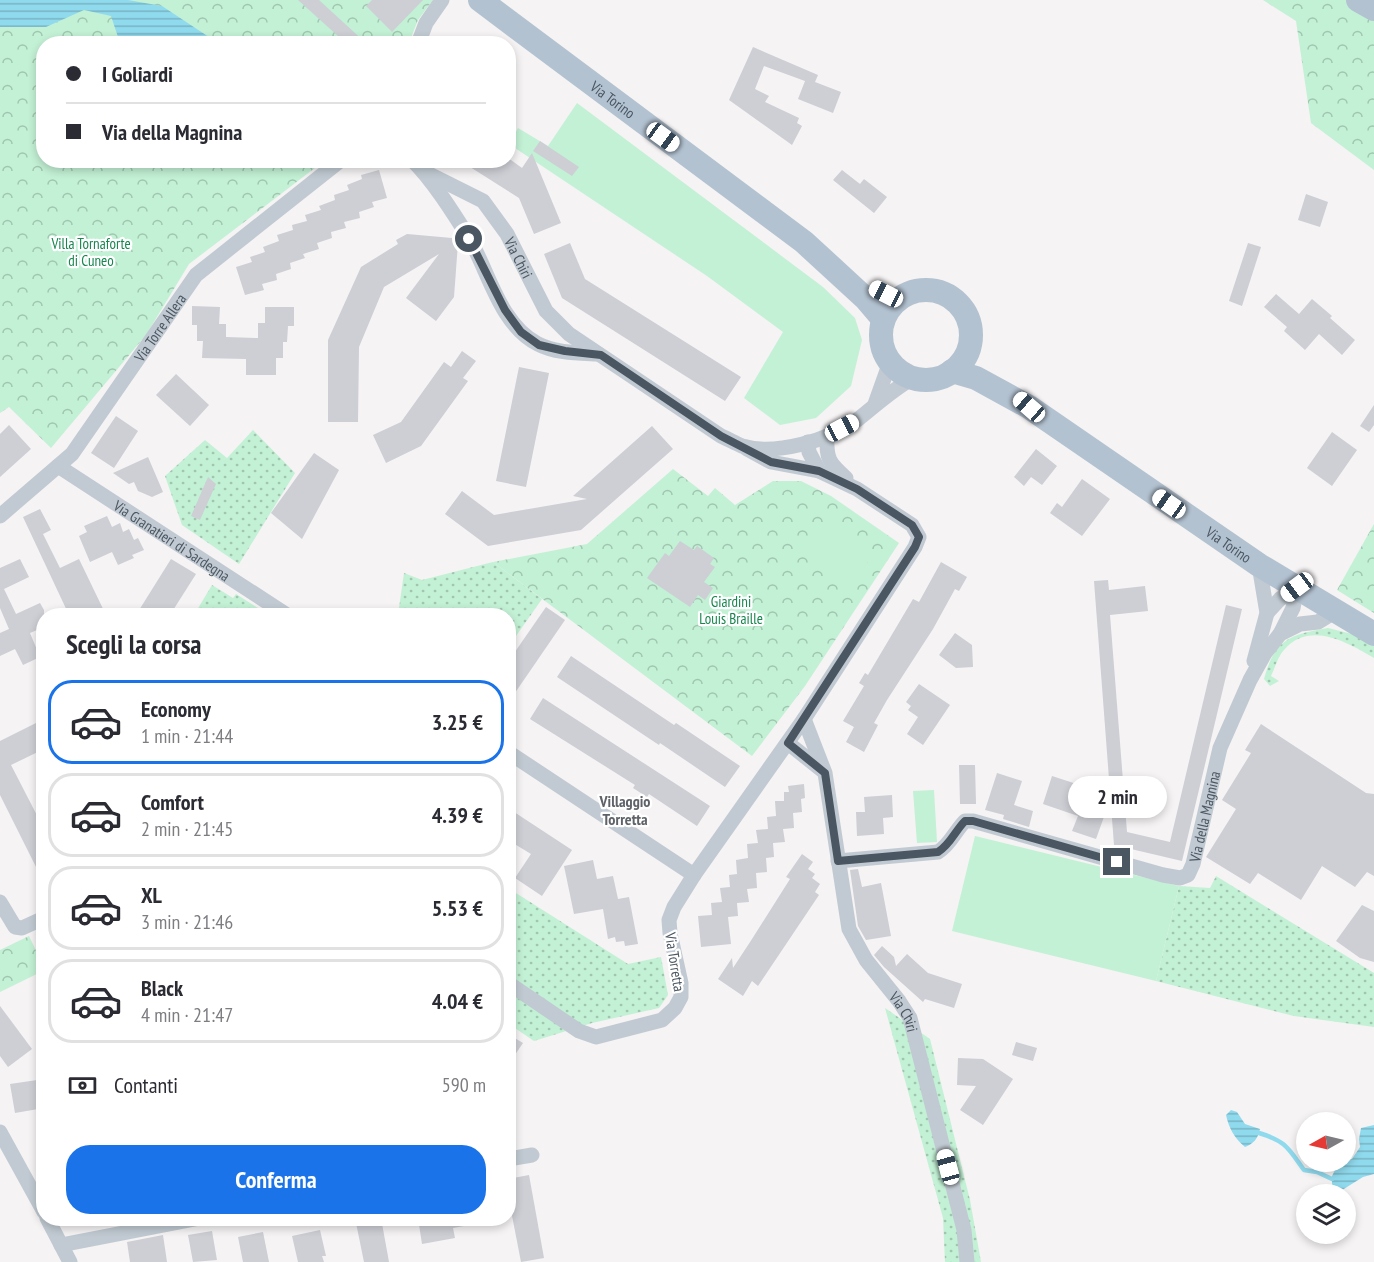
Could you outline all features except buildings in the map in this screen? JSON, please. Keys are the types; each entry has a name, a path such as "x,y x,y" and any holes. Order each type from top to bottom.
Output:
{"main road":[{"name":"Via Torino","path":"480,0 804,242 866,298 883,319"},
{"path":"1358,0 1374,9"},
{"name":"Via Torino","path":"804,242 824,251 874,288 897,300"},
{"path":"935,290 954,300 967,317 970,338 962,361 952,371 933,379 913,378 900,372 890,362 882,346 881,328 889,308 897,300 908,293 935,290"},
{"name":"Via Torino","path":"968,349 978,363 1029,407"},
{"name":"Via Torino","path":"952,371 976,378 1029,407 1259,565 1374,634"}],"street":[{"path":"421,36 426,23 442,0"},
{"name":"Via Torre Allera","path":"0,516 72,454 195,275 331,168"},
{"name":"Via Chiri","path":"421,168 469,239 505,310 521,332 539,345 601,355"},
{"name":"Via Chiri","path":"425,172 483,201 507,234 546,311 569,334 721,436 771,462 819,471 857,489 912,525 919,537 915,547 804,719 825,773 849,929 866,960 900,1001 909,1018 964,1230 967,1262"},
{"path":"875,404 890,362"},
{"name":"Via Chiri","path":"742,446 783,447 828,436 856,421 875,404 913,378"},
{"name":"Via Chiri","path":"828,436 827,455 831,464 857,489"},
{"path":"808,442 809,452 819,471"},
{"name":"Via Granatieri di Sardegna","path":"58,466 276,608"},
{"name":"Via della Magnina","path":"1250,680 1267,613 1259,565"},
{"path":"1267,613 1280,599 1297,587"},
{"name":"Via della Magnina","path":"838,861 938,852 945,848 965,821 973,821 1180,878 1188,875 1193,864 1220,748 1250,680 1265,652 1280,634 1293,608 1297,587"},
{"path":"1280,634 1300,624 1318,622 1336,611"},
{"name":"Via Torretta","path":"516,988 587,1035 606,1036 662,1020 675,1008 681,998 681,983 669,920 677,901 804,719"},
{"path":"788,743 825,773"},
{"path":"516,757 694,875"},
{"path":"0,902 15,927 22,928 36,922"},
{"path":"0,1132 36,1197"},
{"path":"516,1158 532,1155"},
{"path":"50,1226 70,1262"},
{"path":"61,1245 159,1226"}],"green space":[{"name":"Villa Tornaforte di Cuneo","path":"0,0 433,0 418,20 412,36 36,36 36,168 315,168 189,264 146,335 51,448 9,407 0,413"},
{"path":"1263,0 1374,0 1374,170 1311,123 1296,21"},
{"path":"577,103 823,287 855,318 862,340 851,386 816,418 780,425 744,398 783,332 707,276 516,149 516,132 518,128 548,146"},
{"path":"253,430 295,473 239,564 182,525 165,476 205,440 227,458"},
{"name":"Giardini Louis Braille","path":"673,469 708,496 715,488 735,505 773,481 801,481 831,496 899,543 805,686 752,756 493,562 587,544"},
{"path":"827,524 872,556 853,584 808,552"},
{"path":"1374,524 1374,613 1337,590"},
{"path":"493,562 542,599 516,636 516,608 399,608 404,573 422,580"},
{"path":"212,585 233,598 236,594 258,608 198,608"},
{"path":"1328,628 1360,636 1374,644 1374,658 1353,646 1329,637 1305,636 1294,641 1282,653 1271,676 1279,681 1270,686 1264,679 1268,666 1273,655 1285,641 1303,633"},
{"path":"934,790 937,842 917,843 913,791"},
{"path":"975,836 1179,886 1156,981 952,931"},
{"path":"1216,876 1374,973 1374,1027 1294,1016 1156,981 1179,886 1210,888"},
{"path":"516,893 628,964 661,957 668,995 659,1008 592,1023 534,1041 516,1029"},
{"path":"29,936 36,950 36,974 0,992 0,950"},
{"path":"885,1008 930,1039 970,1200 981,1262 945,1262 943,1218"}],"water":[{"path":"0,0 128,0 162,6 207,36 118,36 111,16 84,10 46,27 0,27"},
{"path":"1231,1110 1237,1112 1245,1124 1260,1129 1255,1141 1245,1147 1235,1136 1229,1124 1226,1115"},
{"path":"1374,1125 1374,1174 1352,1184 1332,1184 1334,1172 1356,1172 1356,1153 1360,1147 1361,1128"}],"waterway":[{"path":"1259,1133 1286,1146 1304,1170 1317,1172 1332,1179"}],"district":[{"name":"Villaggio Torretta","path":"625,810"}],"route":[{"path":"469,239 505,310 521,332 539,345 601,355 721,436 771,462 819,471 835,478 857,489 912,525 919,537 915,547 788,743 825,773 838,861 938,852 945,848 965,821 973,821 1117,862"}]}
